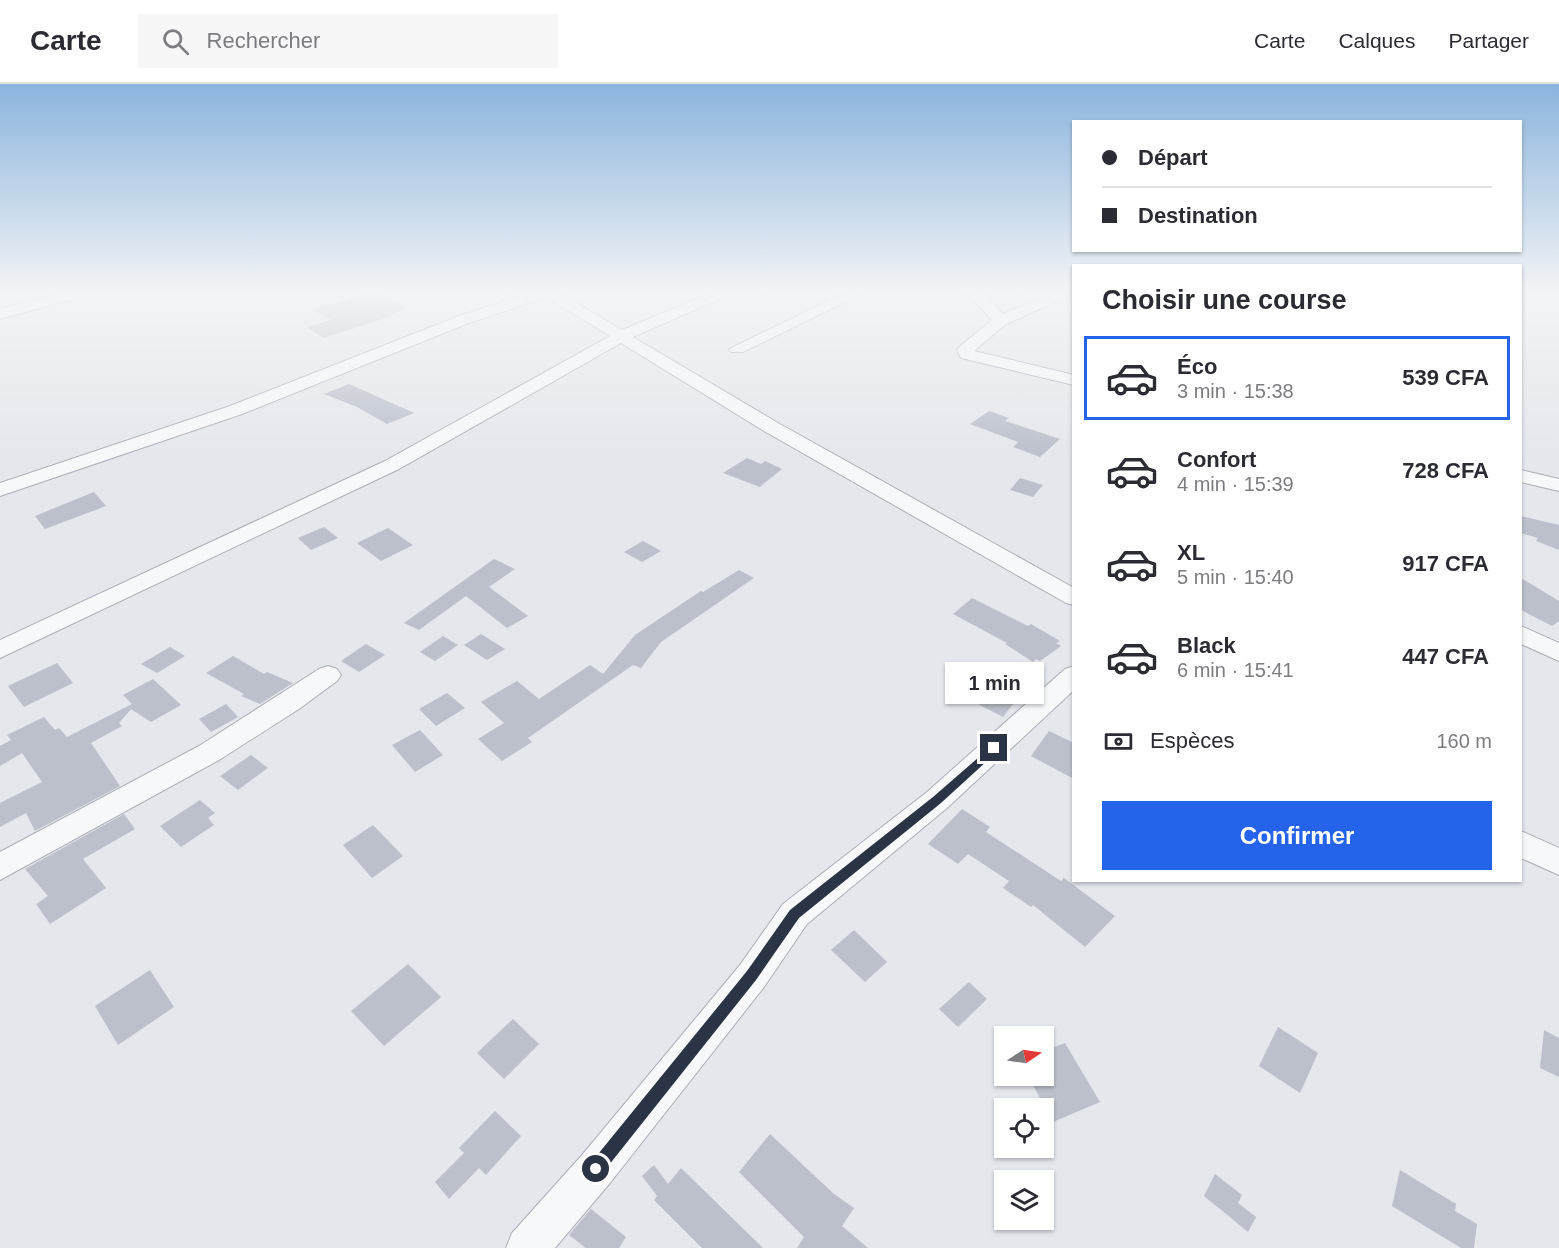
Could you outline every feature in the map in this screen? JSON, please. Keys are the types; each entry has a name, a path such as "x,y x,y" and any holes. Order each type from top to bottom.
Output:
{"street":[{"path":"0,490 79,460 236,410 390,348"},
{"path":"0,650 392,465 600,348"},
{"path":"645,348 771,427 1072,597"},
{"path":"967,348 965,350 968,355 1072,380"},
{"path":"1522,476 1559,485"},
{"path":"1522,634 1559,653"},
{"path":"0,867 217,749 291,702 328,675"},
{"path":"526,1248 596,1169 752,976 795,914 937,800 1072,677"},
{"path":"1522,844 1559,862"}],"building":[{"path":"349,384 414,413 387,424 357,407 324,394"},
{"path":"989,411 1009,418 1005,421 1060,439 1040,457 1013,447 1018,442 970,424"},
{"path":"747,458 761,464 765,461 782,469 760,487 723,473"},
{"path":"1020,478 1043,485 1033,497 1010,490"},
{"path":"94,492 106,506 45,529 35,516"},
{"path":"1522,516 1559,525 1559,550 1536,541 1538,538 1522,533"},
{"path":"324,527 338,538 311,550 298,538"},
{"path":"388,528 413,545 381,561 357,543"},
{"path":"643,541 661,551 642,562 624,552"},
{"path":"494,559 515,569 489,587 528,616 507,628 466,596 419,630 404,623"},
{"path":"739,570 754,578 661,642 641,668 633,665 528,738 532,742 502,761 478,739 504,723 481,702 517,681 539,699 590,665 603,674 635,635 701,591 703,592"},
{"path":"1522,579 1559,601 1559,621 1552,626 1522,611"},
{"path":"972,598 1028,626 1031,624 1060,641 1056,643 1061,646 1040,661 1036,659 1033,662 1005,644 1007,643 953,614"},
{"path":"481,634 505,649 487,660 464,645"},
{"path":"443,636 458,645 435,661 420,652"},
{"path":"366,644 385,655 359,672 341,661"},
{"path":"170,647 185,656 157,673 141,664"},
{"path":"233,656 264,674 267,672 293,683 260,704 241,696 244,694 206,673"},
{"path":"57,663 73,683 24,707 8,686"},
{"path":"153,679 181,705 151,722 131,709 119,723 122,726 91,743 120,786 35,831 26,813 0,827 0,803 42,782 22,753 0,766 0,746 11,740 7,735 44,717 55,730 59,728 67,737 132,704 123,695"},
{"path":"994,681 1022,693 1003,717 976,703"},
{"path":"447,693 465,708 436,726 419,709"},
{"path":"226,704 238,717 211,732 199,719"},
{"path":"420,730 443,755 415,772 392,745"},
{"path":"1049,731 1072,742 1072,778 1031,756"},
{"path":"251,755 268,768 238,790 220,776"},
{"path":"200,800 215,813 208,818 214,825 181,847 160,826"},
{"path":"962,809 990,827 986,832 1061,881 1064,878 1115,916 1085,947 1033,905 1031,907 1003,888 1009,881 968,854 958,864 928,844"},
{"path":"124,814 135,829 83,859 106,888 50,924 36,904 48,896 25,869"},
{"path":"373,825 403,856 372,878 343,845"},
{"path":"854,930 887,962 865,982 831,950"},
{"path":"408,964 441,997 384,1046 351,1011"},
{"path":"150,970 174,1007 118,1045 95,1006"},
{"path":"969,982 987,999 958,1027 939,1009"},
{"path":"513,1019 539,1044 504,1079 477,1053"},
{"path":"1278,1027 1318,1053 1300,1093 1259,1066"},
{"path":"1544,1030 1559,1038 1559,1077 1540,1068"},
{"path":"1065,1043 1100,1102 1054,1122 1054,1098 1040,1098 1033,1086 1054,1086 1054,1047"},
{"path":"495,1111 521,1136 486,1175 479,1168 449,1199 435,1182 464,1153 459,1148"},
{"path":"770,1134 834,1194 854,1208 842,1226 868,1248 797,1248 804,1237 739,1172"},
{"path":"654,1165 668,1184 681,1168 763,1248 702,1248 654,1200 657,1196 642,1176"},
{"path":"1400,1170 1456,1204 1455,1211 1477,1224 1474,1248 1461,1248 1392,1206"},
{"path":"1215,1174 1242,1195 1238,1203 1256,1217 1248,1232 1204,1196"},
{"path":"591,1209 626,1237 619,1248 586,1248 569,1235"}],"route":[{"path":"596,1169 752,976 795,914 937,800 994,748"}]}
